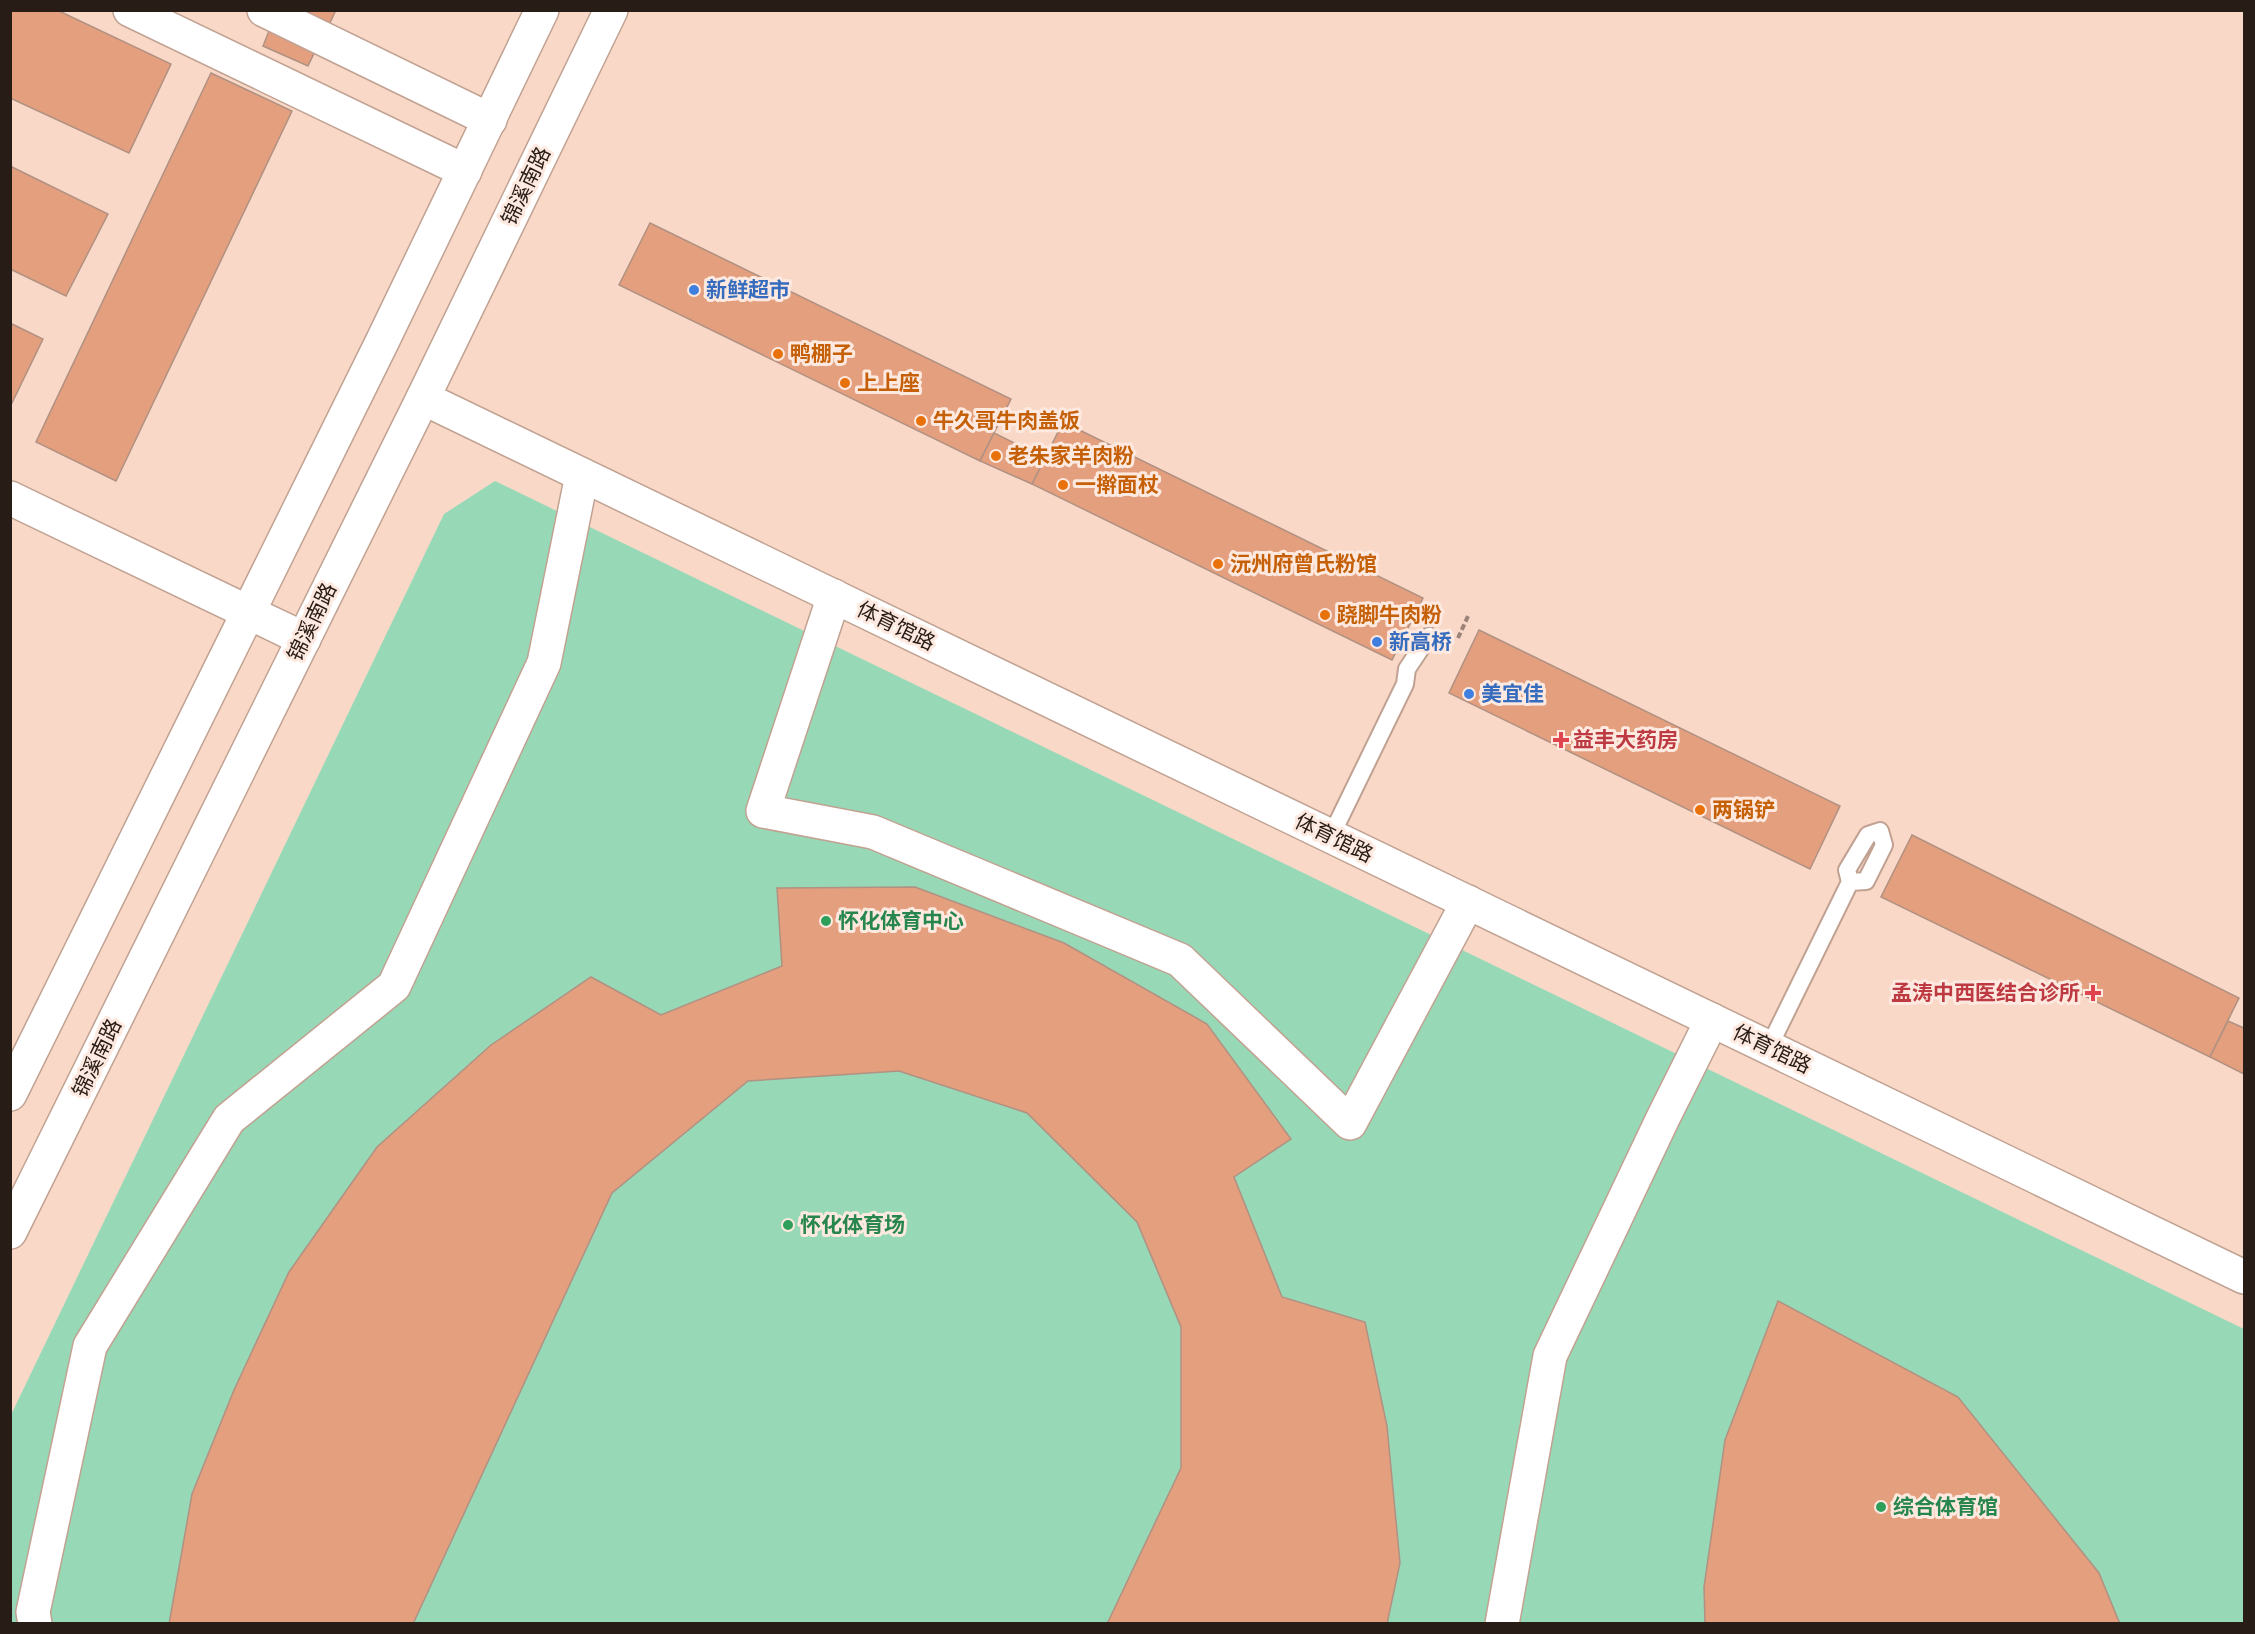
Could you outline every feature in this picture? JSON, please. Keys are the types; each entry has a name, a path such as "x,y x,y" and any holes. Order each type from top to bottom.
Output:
{"street":[{"path":"130,10 465,171"},
{"path":"264,10 490,120"},
{"path":"10,1094 249,612 542,10"},
{"name":"锦溪南路","path":"10,1232 423,398 610,10"},
{"name":"体育馆路","path":"423,398 2244,1277"},
{"path":"35,1623 33,1612 90,1346 229,1119 394,986 544,663 582,475"},
{"path":"10,498 304,639"},
{"path":"834,596 763,811 873,832 1180,960 1350,1123 1468,902"},
{"path":"1502,1623 1550,1356 1712,1020"},
{"path":"1508,1591 1518,1623"}],"lane":[{"path":"1331,836 1405,684"},
{"path":"1768,1047 1850,882"}],"green space":[{"name":"怀化体育中心","path":"495,481 2244,1329 2244,1623 11,1623 10,1417 444,514"}],"building":[{"path":"10,10 57,10 171,64 129,153 10,98"},
{"path":"295,10 336,10 328,27"},
{"path":"271,26 317,47 308,66 263,46"},
{"path":"211,73 292,111 116,481 36,442"},
{"path":"10,166 108,214 66,296 10,269"},
{"path":"650,223 1011,399 980,461 619,285"},
{"path":"10,323 43,339 10,407"},
{"path":"1063,422 1423,598 1392,660 1032,484"},
{"path":"994,433 1045,458 1032,484 980,461"},
{"path":"1479,630 1840,806 1810,869 1449,693"},
{"path":"1912,835 2239,998 2210,1057 1881,897"},
{"path":"915,887 1064,943 1207,1024 1291,1139 1234,1177 1282,1297 1365,1322 1387,1426 1400,1563 1387,1624 1107,1624 1181,1468 1181,1327 1137,1222 1027,1113 899,1071 748,1081 612,1193 413,1624 169,1624 192,1494 234,1390 289,1272 377,1147 491,1045 591,977 661,1015 782,966 777,888"},
{"path":"2228,1021 2244,1028 2244,1074 2210,1057"},
{"name":"综合体育馆","path":"1778,1301 1958,1397 2099,1573 2120,1624 1705,1624 1704,1587 1725,1440"}],"place":[{"name":"新鲜超市","path":"694,290"},
{"name":"鸭棚子","path":"778,354"},
{"name":"上上座","path":"845,383"},
{"name":"牛久哥牛肉盖饭","path":"921,421"},
{"name":"老朱家羊肉粉","path":"996,456"},
{"name":"一擀面杖","path":"1063,485"},
{"name":"沅州府曾氏粉馆","path":"1218,564"},
{"name":"跷脚牛肉粉","path":"1325,615"},
{"name":"新高桥","path":"1377,642"},
{"name":"美宜佳","path":"1469,694"},
{"name":"益丰大药房","path":"1561,740"},
{"name":"两锅铲","path":"1700,810"},
{"name":"怀化体育中心","path":"826,921"},
{"name":"孟涛中西医结合诊所","path":"2093,993"},
{"name":"怀化体育场","path":"788,1225"},
{"name":"综合体育馆","path":"1881,1507"}]}
